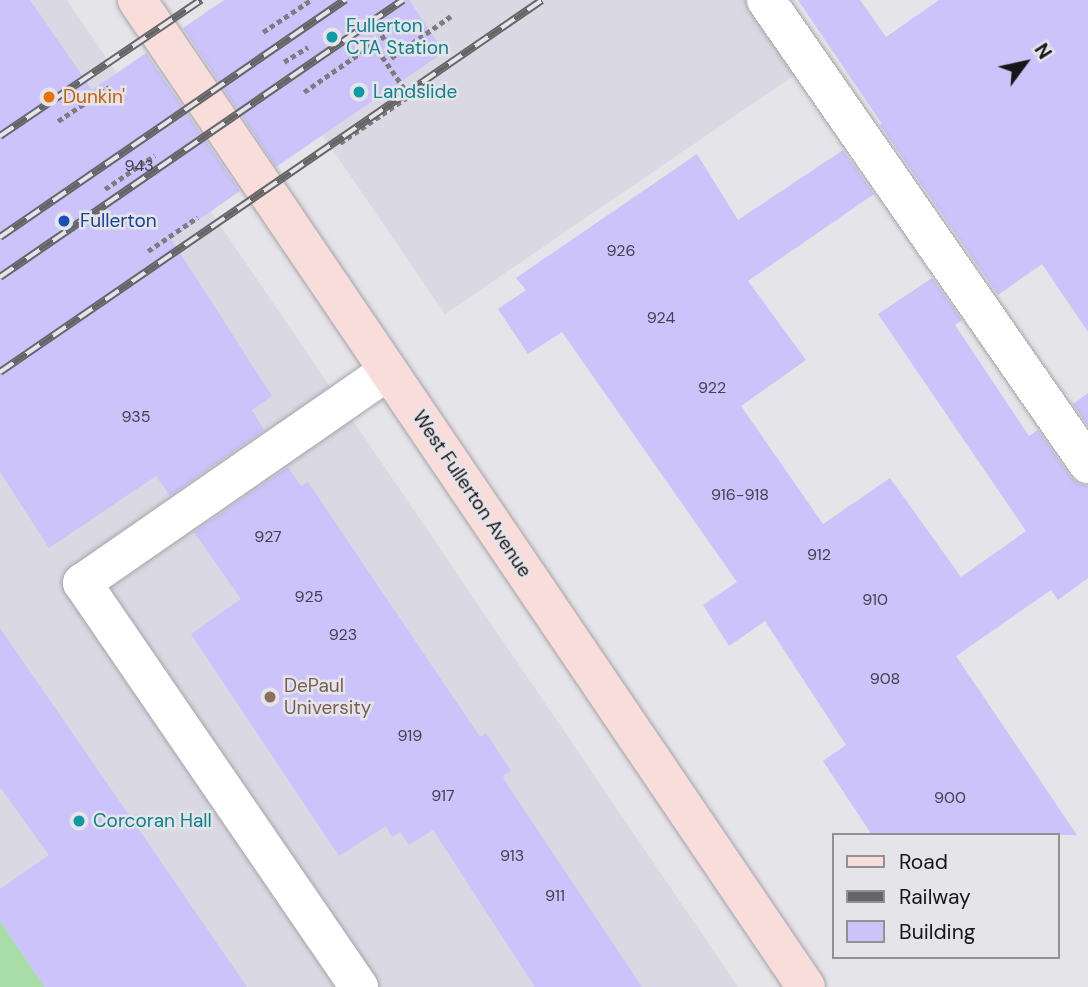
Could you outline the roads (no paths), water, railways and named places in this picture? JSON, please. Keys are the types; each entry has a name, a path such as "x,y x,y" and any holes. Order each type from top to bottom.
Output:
{"main road":[{"name":"West Fullerton Avenue","path":"137,0 806,987"}],"lane":[{"path":"766,0 1088,464"},
{"path":"359,987 82,583 388,371"}],"railway":[{"path":"0,136 201,0"},
{"path":"0,237 345,0"},
{"path":"0,277 403,0"},
{"path":"0,372 542,0"}],"place":[{"name":"Fullerton CTA Station","path":"332,37"},
{"name":"Landslide","path":"359,92"},
{"name":"Dunkin'","path":"49,97"},
{"name":"Fullerton","path":"64,221"},
{"name":"DePaul University","path":"270,697"},
{"name":"Corcoran Hall","path":"79,821"}]}
